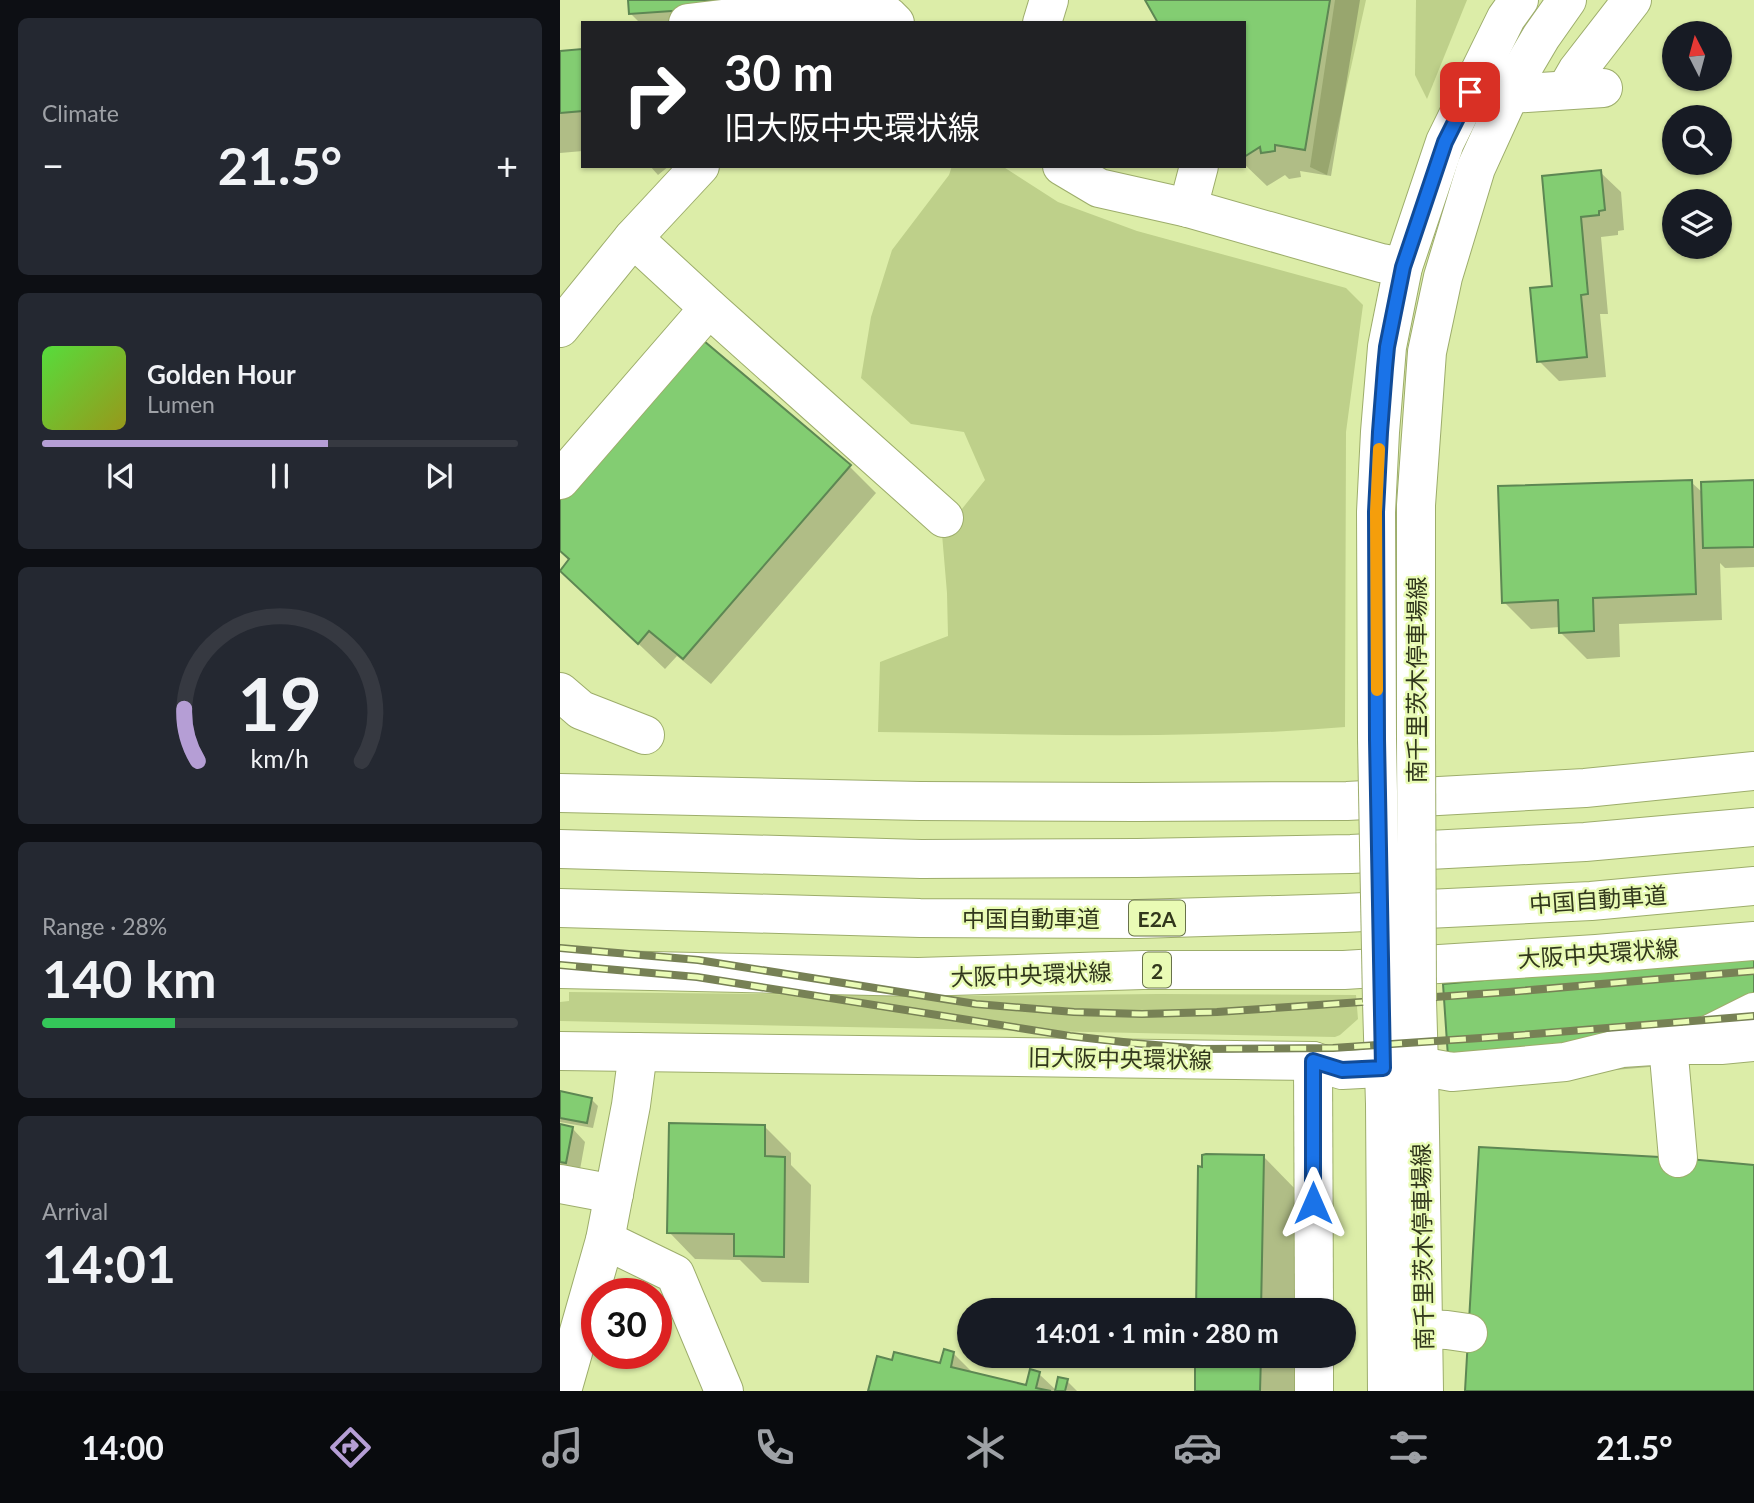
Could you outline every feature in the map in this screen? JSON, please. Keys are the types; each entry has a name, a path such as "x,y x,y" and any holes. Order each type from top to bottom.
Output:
{"main road":[{"path":"1043,21 1049,0"},
{"name":"南千里茨木停車場線","path":"1424,1391 1424,1329 1401,1067 1399,1001 1377,739 1376,512 1380,432 1387,347 1403,267 1445,142 1506,18 1519,0"},
{"name":"南千里茨木停車場線","path":"1399,1001 1416,735 1416,505 1427,352 1443,277 1476,168 1510,94 1541,37 1567,0"},
{"path":"1566,90 1577,71 1632,0"},
{"path":"700,21 796,5 892,15"},
{"path":"1510,94 1603,88"},
{"path":"560,328 632,238 698,168"},
{"path":"1065,168 1099,188 1188,208 1403,267"},
{"path":"1188,208 1198,168"},
{"path":"632,238 944,518"},
{"path":"560,480 709,308"},
{"path":"560,692 581,710 645,735"},
{"path":"560,793 933,801 1347,801 1585,788 1754,771"},
{"path":"560,849 921,859 1137,858 1351,854 1585,842 1754,827"},
{"name":"中国自動車道","path":"560,908 919,918 1138,919 1343,913 1591,901 1754,886"},
{"name":"大阪中央環状線","path":"560,969 918,977 1143,970 1344,970 1754,941"},
{"name":"旧大阪中央環状線","path":"1671,1044 1710,1034 1754,1012"},
{"name":"旧大阪中央環状線","path":"560,1051 1313,1061 1342,1070 1401,1067 1452,1072 1565,1062 1622,1048 1754,1042"},
{"path":"1671,1044 1678,1158"},
{"path":"562,1391 605,1240 631,1105 638,1052"},
{"path":"1313,1061 1314,1298"},
{"name":"南千里茨木停車場線","path":"1387,1391 1385,1104 1401,1067"},
{"path":"560,1184 614,1194"},
{"path":"605,1240 675,1274 724,1391"},
{"path":"1424,1329 1468,1333"},
{"path":"1314,1368 1314,1391"}],"green space":[{"path":"1335,0 1366,0 1327,175 1310,167"},
{"path":"1416,0 1467,0 1427,99 1415,75"},
{"path":"951,168 1005,168 1058,202 1137,231 1346,288 1363,305 1346,432 1345,727 1170,735 878,732 880,662 948,636 942,534 985,480 964,432 911,424 861,378 871,317 892,250 949,175"},
{"path":"569,992 960,996 1356,995 1358,1019 1335,1037 560,1021 560,1002 569,1001"}],"building":[{"path":"628,0 714,0 715,8 629,14"},
{"path":"1145,0 1330,0 1305,150 1275,145 1275,151 1261,153 1260,147 1246,156 1246,21 1157,21"},
{"path":"581,49 581,111 560,113 560,51"},
{"path":"1601,170 1605,210 1599,211 1599,215 1581,217 1588,294 1581,295 1587,357 1537,362 1530,288 1552,286 1542,176"},
{"path":"704,341 851,465 683,659 649,631 638,644 560,571 569,559 560,551 560,497"},
{"path":"1692,480 1696,594 1593,598 1594,631 1559,633 1558,600 1502,603 1498,486"},
{"path":"1754,480 1754,547 1703,548 1701,482"},
{"path":"1754,954 1754,1030 1448,1057 1443,984"},
{"path":"560,1091 592,1098 587,1123 560,1118"},
{"path":"669,1123 765,1125 765,1156 785,1157 784,1257 734,1256 734,1234 667,1233"},
{"path":"560,1124 573,1127 566,1163 560,1162"},
{"path":"1479,1147 1754,1165 1754,1391 1465,1391"},
{"path":"1202,1155 1264,1155 1261,1298 1196,1298 1198,1166 1202,1167"},
{"path":"944,1349 954,1352 951,1367 1026,1385 1030,1369 1040,1372 1036,1388 1051,1391 868,1391 877,1356 892,1360 894,1352 940,1363"},
{"path":"1195,1368 1261,1368 1260,1391 1195,1391"},
{"path":"1058,1377 1068,1379 1065,1391 1055,1391"}],"railway":[{"path":"560,948 698,960 976,1004 1142,1014 1217,1012 1508,992 1754,971"},
{"path":"560,965 697,977 1070,1036 1202,1049 1333,1048 1754,1016"}],"slow traffic":[{"path":"1377,690 1376,512 1379,449"}],"route":[{"path":"1313,1203 1313,1061 1342,1070 1383,1068 1376,512 1385,368 1403,267 1445,142 1470,92"}]}
